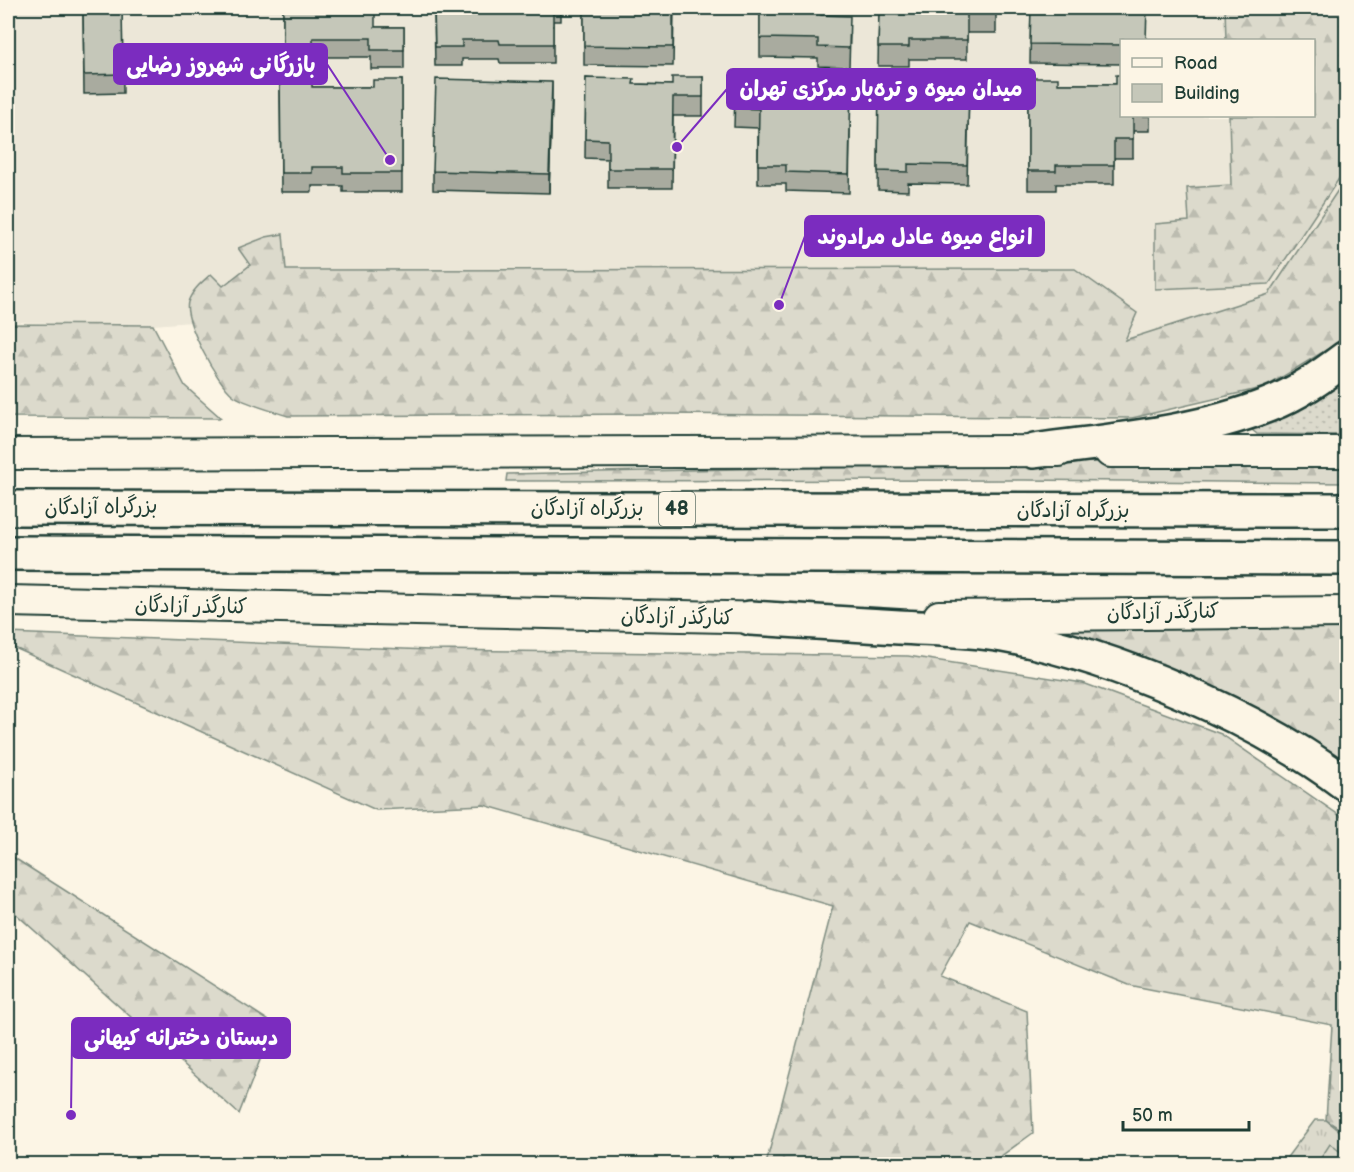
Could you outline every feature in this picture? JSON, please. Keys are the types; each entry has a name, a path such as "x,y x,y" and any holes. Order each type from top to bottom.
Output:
{"highway":[{"path":"1034,451 1183,430 1237,416 1293,393 1347,358"},
{"name":"بزرگراه آزادگان","path":"8,508 1347,510"},
{"name":"48","path":"8,553 1347,558"},
{"path":"750,618 965,630 1043,644 1125,670 1185,695 1288,745 1347,784"}],"main road":[{"path":"8,454 1347,452"},
{"name":"کنارگذر آزادگان","path":"8,601 750,618 1347,612"}],"shaded area":[{"path":"8,8 1346,8 1346,178 1269,294 1124,341 192,322 153,325 8,322"}],"green space":[{"path":"1225,8 1346,8 1346,168 1269,284 1155,289 1155,224 1189,221 1187,188 1231,185 1229,117 1315,117 1315,39 1226,39"},
{"path":"1346,178 1346,336 1344,339 1266,387 1132,418 663,414 288,416 245,401 233,395 226,388 203,351 188,311 188,302 192,294 211,274 223,286 250,265 238,248 266,237 283,234 286,270 1075,269 1137,313 1125,340 1269,294"},
{"path":"8,324 153,325 185,386 221,418 8,417"},
{"path":"1346,375 1346,435 1257,434 1251,429"},
{"path":"1055,462 1346,464 1346,483 1024,480 506,481 507,474"},
{"path":"1038,625 1346,626 1346,775"},
{"path":"8,633 429,650 908,656 1083,683 1221,734 1346,820 1346,1133 1326,1120 1332,1025 1129,985 970,921 940,976 1027,1011 1033,1133 990,1164 766,1164 833,906 484,805 376,810 8,645"},
{"path":"8,854 274,1024 239,1114 16,914 8,913"},
{"path":"1315,1120 1326,1120 1346,1136 1346,1164 1282,1164"},
{"path":"1330,1144 1346,1156 1346,1164 1317,1164"}],"building":[{"path":"83,8 122,8 123,74 84,75"},
{"path":"283,8 375,8 375,27 404,27 404,50 371,50 371,38 313,38 313,47 283,47"},
{"path":"434,8 553,8 553,44 500,44 499,40 462,40 462,47 435,47"},
{"path":"584,8 673,8 673,47 584,46"},
{"path":"760,8 821,8 821,15 850,16 849,48 818,47 818,39 760,38"},
{"path":"908,8 996,8 996,14 967,14 967,40 909,40 909,47 878,47 879,13 908,14"},
{"path":"1031,8 1147,8 1146,39 1120,39 1120,45 1030,44"},
{"path":"1116,75 1120,75 1120,117 1133,117 1133,139 1114,139 1114,165 1056,165 1056,171 1028,171 1028,78 1058,78 1058,84 1116,84"},
{"path":"672,77 703,77 703,97 673,97 672,169 608,169 608,140 585,139 586,78 634,79 633,84 672,85"},
{"path":"744,77 759,77 759,84 819,85 819,79 851,79 849,174 786,172 786,165 758,165 759,109 734,108 735,94 744,95"},
{"path":"280,78 312,78 312,87 373,87 373,80 402,80 402,173 343,173 343,167 312,167 312,173 281,173"},
{"path":"879,78 908,78 908,86 969,87 967,165 908,164 908,172 878,171"},
{"path":"436,79 552,82 549,174 433,171"}],"place":[{"name":"میدان میوه و تره‌بار مرکزی تهران","path":"677,147"},
{"name":"بازرگانی شهروز رضایی","path":"390,160"},
{"name":"انواع میوه عادل مرادوند","path":"779,305"},
{"name":"دبستان دخترانه کیهانی","path":"71,1115"}]}
